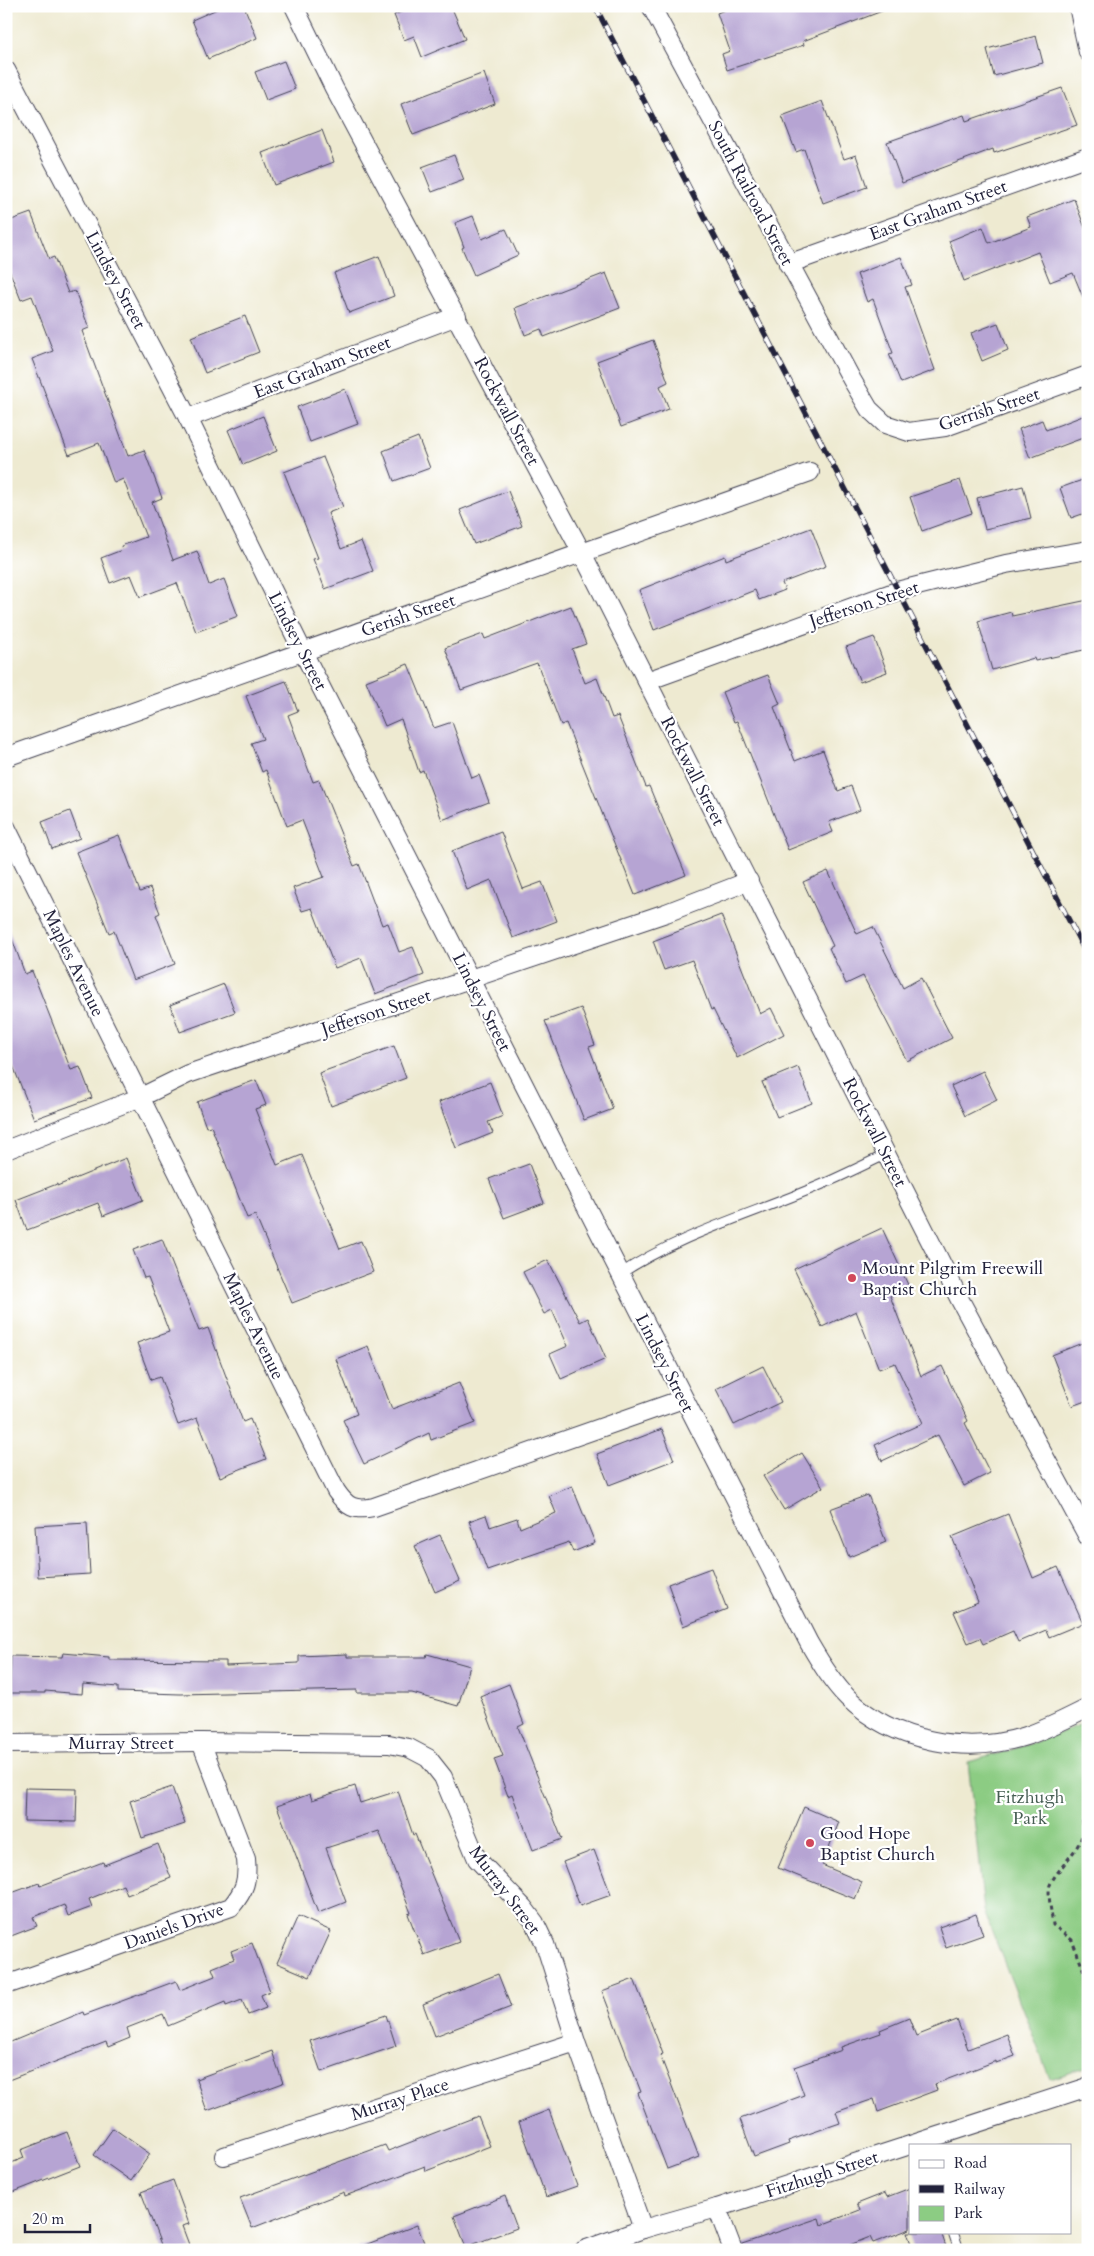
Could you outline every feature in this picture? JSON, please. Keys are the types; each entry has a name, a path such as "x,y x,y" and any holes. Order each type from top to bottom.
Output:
{"street":[{"name":"Rockwall Street","path":"294,6 334,88 582,553 960,1300 1088,1537"},
{"name":"South Railroad Street","path":"651,6 852,380"},
{"path":"1078,6 1088,52"},
{"name":"Lindsey Street","path":"6,70 188,418 303,652 816,1656 836,1685 860,1708 881,1722 905,1733 949,1744 997,1742 1025,1737 1088,1708"},
{"name":"East Graham Street","path":"788,264 1088,157"},
{"name":"East Graham Street","path":"188,418 457,316"},
{"name":"Gerrish Street","path":"852,380 869,409 885,424 909,432 945,426 1088,375"},
{"name":"Gerish Street","path":"6,757 810,472"},
{"name":"Jefferson Street","path":"646,681 898,590 1006,564 1088,550"},
{"name":"Maples Avenue","path":"6,827 336,1491 344,1502 351,1507 362,1510 374,1507 683,1399"},
{"name":"Jefferson Street","path":"6,1150 140,1097 188,1074 471,981 666,913 749,881"},
{"name":"Murray Street","path":"6,1744 201,1742 389,1744 409,1748 428,1758 443,1777 477,1859 523,1907 535,1924 545,1944 576,2042 643,2229"},
{"name":"Daniels Drive","path":"6,1985 231,1907 242,1894 248,1874 246,1859 201,1742"},
{"name":"Murray Place","path":"224,2156 576,2042"},
{"name":"Fitzhugh Street","path":"922,2143 1087,2089"},
{"name":"Fitzhugh Street","path":"584,2250 643,2229 717,2208 909,2147"},
{"path":"717,2208 733,2250"}],"lane":[{"path":"620,1274 636,1263 726,1220 831,1181 887,1154"},
{"path":"954,2234 959,2250"}],"path":[{"path":"1088,1817 1082,1819 1084,1827 1081,1840 1049,1887 1053,1925 1072,1940 1088,1985"},
{"path":"1088,1993 1086,2011 1088,2017"}],"green space":[{"name":"Fitzhugh Park","path":"1088,1721 1088,2067 1050,2079 984,1911 968,1762 1029,1744"}],"building":[{"path":"224,6 244,6 257,38 208,59 192,20"},
{"path":"416,6 451,6 465,39 422,57 414,36 404,40 394,15"},
{"path":"735,6 890,6 890,8 803,41 804,45 727,70 722,54 730,51 717,13"},
{"path":"1036,36 1043,63 994,76 987,49"},
{"path":"284,61 295,89 266,100 255,72"},
{"path":"484,73 495,104 413,135 401,104"},
{"path":"1062,88 1077,125 994,153 993,149 902,183 887,142 964,115 966,121"},
{"path":"822,101 844,159 856,155 867,187 823,203 804,149 796,152 782,116"},
{"path":"322,130 334,162 274,185 262,153"},
{"path":"454,155 464,180 432,192 422,167"},
{"path":"1074,199 1088,236 1088,309 1073,273 1050,282 1038,252 964,281 949,241 983,227 989,243 1031,227 1027,217"},
{"path":"31,213 49,259 54,257 68,293 75,291 89,328 82,331 128,456 144,450 162,498 152,502 173,560 197,551 209,585 224,579 238,616 196,632 177,583 140,597 131,575 110,583 101,558 122,550 121,546 146,537 123,479 114,483 99,443 69,455 32,359 53,351 32,296 21,300 6,262 6,222"},
{"path":"473,216 482,239 506,229 518,255 474,275 462,248 464,247 455,223"},
{"path":"379,256 394,296 349,313 334,273"},
{"path":"901,257 912,285 905,287 935,370 901,383 889,354 893,353 873,299 867,302 857,274"},
{"path":"606,273 620,308 544,337 541,329 525,335 515,308"},
{"path":"245,316 259,352 205,373 191,337"},
{"path":"998,323 1008,350 982,361 971,333"},
{"path":"653,340 668,382 660,386 669,409 621,427 597,361"},
{"path":"345,389 358,424 310,442 297,407"},
{"path":"1088,414 1088,436 1030,458 1019,429 1042,420 1046,430"},
{"path":"263,416 277,451 243,465 228,430"},
{"path":"418,437 430,468 394,481 383,451"},
{"path":"323,457 343,507 328,513 341,549 361,541 373,571 325,589 313,559 318,558 284,472"},
{"path":"1088,478 1088,512 1071,518 1060,488"},
{"path":"960,480 972,513 922,531 910,497"},
{"path":"1023,486 1031,518 985,529 977,498"},
{"path":"508,491 522,526 474,544 460,510"},
{"path":"811,528 826,566 782,583 785,590 759,600 755,590 654,630 639,590 725,556 726,560"},
{"path":"1088,600 1088,649 1035,661 1034,658 992,670 978,621 1011,612 1012,616"},
{"path":"571,606 586,644 572,649 585,683 597,678 612,718 618,716 646,787 649,786 686,875 635,895 566,723 561,725 537,663 461,690 445,648 483,634 485,639"},
{"path":"874,637 887,672 860,682 846,647"},
{"path":"408,664 434,728 452,722 472,778 479,775 489,802 442,820 423,770 419,772 401,719 385,726 366,681"},
{"path":"768,675 780,704 774,707 795,761 823,750 838,791 851,786 860,810 829,822 833,832 788,850 737,721 734,722 722,692"},
{"path":"286,681 298,711 288,715 313,782 319,780 354,866 359,864 382,925 388,923 399,952 413,947 424,975 375,994 361,958 335,968 312,908 302,911 293,888 324,877 302,820 287,826 266,770 262,772 251,743 263,739 246,696"},
{"path":"70,811 80,838 52,849 42,822"},
{"path":"501,832 523,889 542,882 557,921 513,938 491,880 467,890 452,851"},
{"path":"119,835 140,892 150,888 160,913 156,915 175,964 133,980 114,931 109,933 76,852"},
{"path":"828,871 857,934 873,927 903,988 921,978 952,1038 907,1061 863,976 846,984 829,948 833,946 803,882"},
{"path":"721,915 760,1014 771,1008 784,1034 737,1058 713,1009 711,1010 692,960 664,970 653,941"},
{"path":"8,928 25,974 32,971 71,1070 80,1067 92,1098 34,1119 6,1048"},
{"path":"224,984 235,1012 180,1032 170,1005"},
{"path":"581,1008 595,1045 589,1047 613,1109 584,1120 545,1021"},
{"path":"394,1046 406,1078 331,1106 319,1073"},
{"path":"798,1067 812,1103 777,1117 762,1082"},
{"path":"983,1071 997,1100 965,1116 951,1086"},
{"path":"256,1080 266,1105 255,1109 277,1165 302,1155 340,1249 361,1241 373,1272 292,1303 255,1215 247,1218 211,1126 206,1127 197,1102"},
{"path":"490,1082 503,1116 488,1122 493,1133 456,1148 439,1102"},
{"path":"126,1158 143,1200 103,1216 98,1203 27,1230 16,1200 57,1184 57,1186"},
{"path":"529,1164 544,1203 504,1218 489,1179"},
{"path":"882,1228 909,1287 890,1296 921,1376 942,1366 968,1421 965,1423 990,1473 964,1486 938,1435 882,1461 875,1445 923,1423 895,1363 879,1369 856,1311 822,1327 794,1269"},
{"path":"162,1239 199,1331 208,1328 243,1422 250,1419 266,1459 220,1477 197,1418 178,1425 160,1377 151,1380 137,1343 169,1332 148,1277 144,1278 133,1250"},
{"path":"548,1260 580,1322 588,1318 606,1359 561,1379 550,1354 568,1346 552,1310 544,1314 523,1272"},
{"path":"1082,1343 1088,1358 1088,1400 1072,1406 1052,1355"},
{"path":"368,1346 392,1409 459,1383 475,1423 431,1440 429,1433 364,1464 343,1420 357,1414 336,1359"},
{"path":"763,1366 781,1402 734,1425 716,1389"},
{"path":"662,1429 674,1460 609,1485 597,1454"},
{"path":"802,1453 823,1487 784,1510 763,1476"},
{"path":"572,1486 595,1543 573,1552 569,1542 487,1570 469,1521 486,1515 490,1527 517,1518 520,1528 556,1513 549,1496"},
{"path":"868,1495 886,1542 849,1557 830,1509"},
{"path":"1008,1514 1033,1578 1058,1567 1083,1623 1049,1637 1046,1630 1018,1642 1013,1631 983,1644 980,1638 968,1643 954,1612 978,1602 952,1537"},
{"path":"87,1523 90,1574 38,1577 35,1526"},
{"path":"440,1535 460,1581 435,1592 415,1546"},
{"path":"711,1568 727,1609 683,1626 668,1584"},
{"path":"63,1653 109,1657 109,1660 226,1661 226,1666 299,1663 299,1656 347,1654 347,1657 426,1657 427,1654 470,1666 458,1706 412,1693 357,1693 357,1690 180,1694 118,1692 118,1687 83,1684 82,1694 45,1691 45,1693 10,1693 11,1656 62,1657"},
{"path":"509,1684 524,1724 518,1727 562,1839 533,1850 512,1794 508,1796 494,1759 503,1756 480,1696"},
{"path":"355,1786 360,1803 398,1791 413,1835 415,1834 459,1942 424,1955 408,1914 411,1913 379,1831 326,1848 346,1902 318,1913 277,1806 310,1794 312,1800"},
{"path":"172,1787 185,1824 142,1838 130,1801"},
{"path":"25,1788 77,1789 76,1822 24,1821"},
{"name":"Good Hope Baptist Church","path":"804,1807 839,1822 822,1865 862,1882 855,1899 778,1868"},
{"path":"158,1844 171,1878 127,1895 123,1885 89,1899 92,1907 68,1916 64,1905 33,1917 37,1926 11,1936 6,1925 6,1895 39,1883 40,1886 103,1862 104,1865"},
{"path":"594,1850 611,1895 580,1906 563,1862"},
{"path":"976,1914 983,1935 946,1948 939,1927"},
{"path":"298,1916 331,1931 310,1977 277,1963"},
{"path":"252,1943 270,1991 261,1995 266,2008 248,2015 242,2000 226,2006 225,2002 168,2026 163,2014 127,2028 130,2038 108,2047 106,2042 6,2081 6,2044 83,2012 84,2015 176,1981 180,1990 215,1976 212,1968 234,1959 231,1951"},
{"path":"498,1974 511,2007 435,2036 423,2004"},
{"path":"634,1979 663,2054 660,2055 699,2157 667,2169 638,2093 641,2092 602,1991"},
{"path":"386,2015 396,2046 321,2072 310,2041"},
{"path":"909,2018 916,2036 957,2020 968,2049 1007,2034 1015,2056 996,2063 996,2061 935,2084 937,2090 878,2112 874,2099 836,2112 840,2123 788,2141 789,2144 754,2157 740,2119 804,2095 794,2067 842,2050 841,2047 881,2033 880,2030"},
{"path":"272,2051 283,2083 207,2111 196,2079"},
{"path":"549,2110 577,2186 546,2197 519,2122"},
{"path":"478,2116 490,2146 426,2171 425,2166 345,2196 344,2192 252,2228 240,2198 385,2145 388,2151"},
{"path":"113,2128 150,2154 131,2181 94,2155"},
{"path":"67,2132 80,2166 6,2195 6,2165 24,2158 21,2150"},
{"path":"173,2180 189,2224 182,2226 191,2250 163,2250 141,2192"},
{"path":"909,2188 909,2229 873,2243 870,2237 837,2250 743,2250 742,2244 819,2218 821,2225 860,2210 857,2204 885,2193 887,2197"},
{"path":"505,2196 517,2228 466,2247 454,2216"},
{"path":"417,2225 427,2250 358,2250 357,2248"},
{"path":"907,2232 909,2234 942,2234 947,2250 913,2250"}],"railway":[{"path":"595,6 1088,957"}],"place":[{"name":"Mount Pilgrim Freewill Baptist Church","path":"852,1278"},
{"name":"Good Hope Baptist Church","path":"810,1843"}]}
